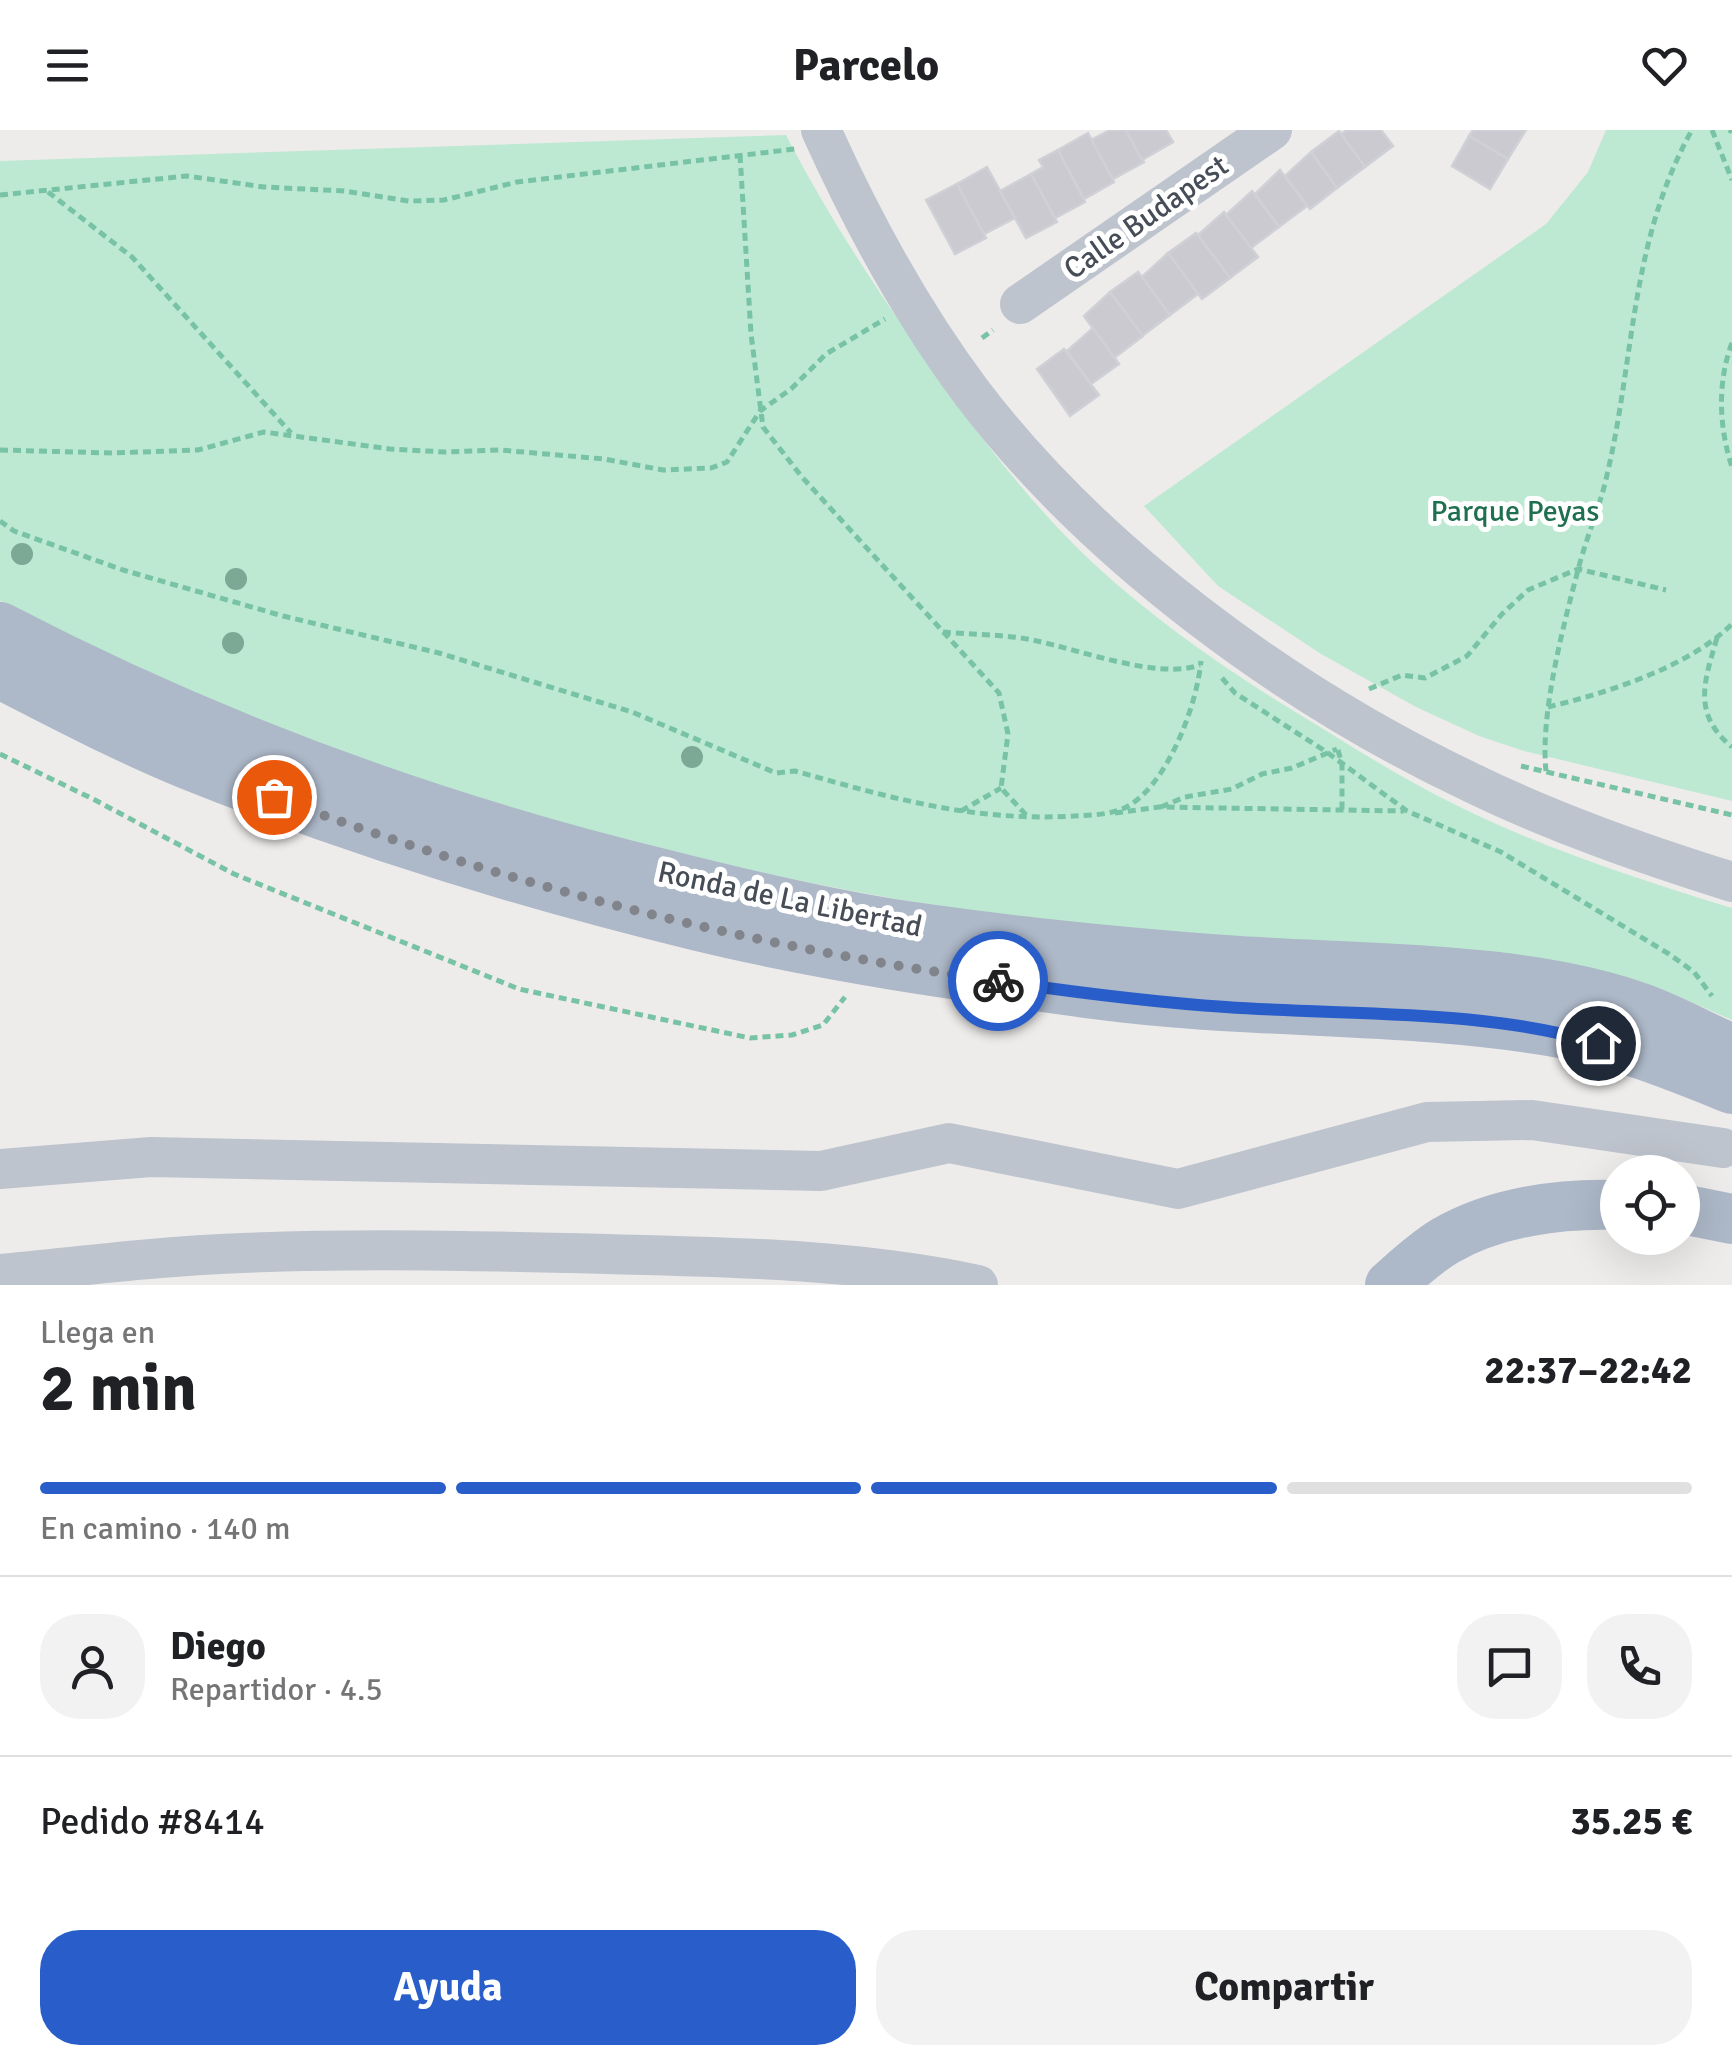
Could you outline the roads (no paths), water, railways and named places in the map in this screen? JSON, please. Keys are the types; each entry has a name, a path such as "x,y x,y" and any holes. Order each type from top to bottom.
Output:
{"main road":[{"name":"Ronda de La Libertad","path":"0,627 151,702 260,747 414,802 552,846 793,906 905,926 1184,956 1472,976 1565,988 1725,1028"},
{"name":"Ronda de La Libertad","path":"0,674 183,762 304,808 440,853 696,926 896,965 1102,995 1226,1008 1441,1017 1565,1034 1662,1062 1732,1089"},
{"path":"1390,1285 1443,1242 1482,1224 1578,1204 1600,1205"},
{"path":"1700,1213 1732,1219"}],"street":[{"name":"Calle Budapest","path":"1007,317 1272,130"},
{"path":"812,139 970,391 1080,516 1212,627 1341,712 1469,782 1632,850 1732,882"},
{"path":"0,1169 150,1158 821,1171 949,1144 1178,1189 1427,1122 1532,1120 1723,1148"},
{"path":"0,1275 154,1258 244,1253 470,1250 817,1264 926,1275 978,1285"},
{"path":"0,1275 166,1277 192,1285"}],"park label":[{"name":"Parque Peyas","path":"1515,511"}]}
